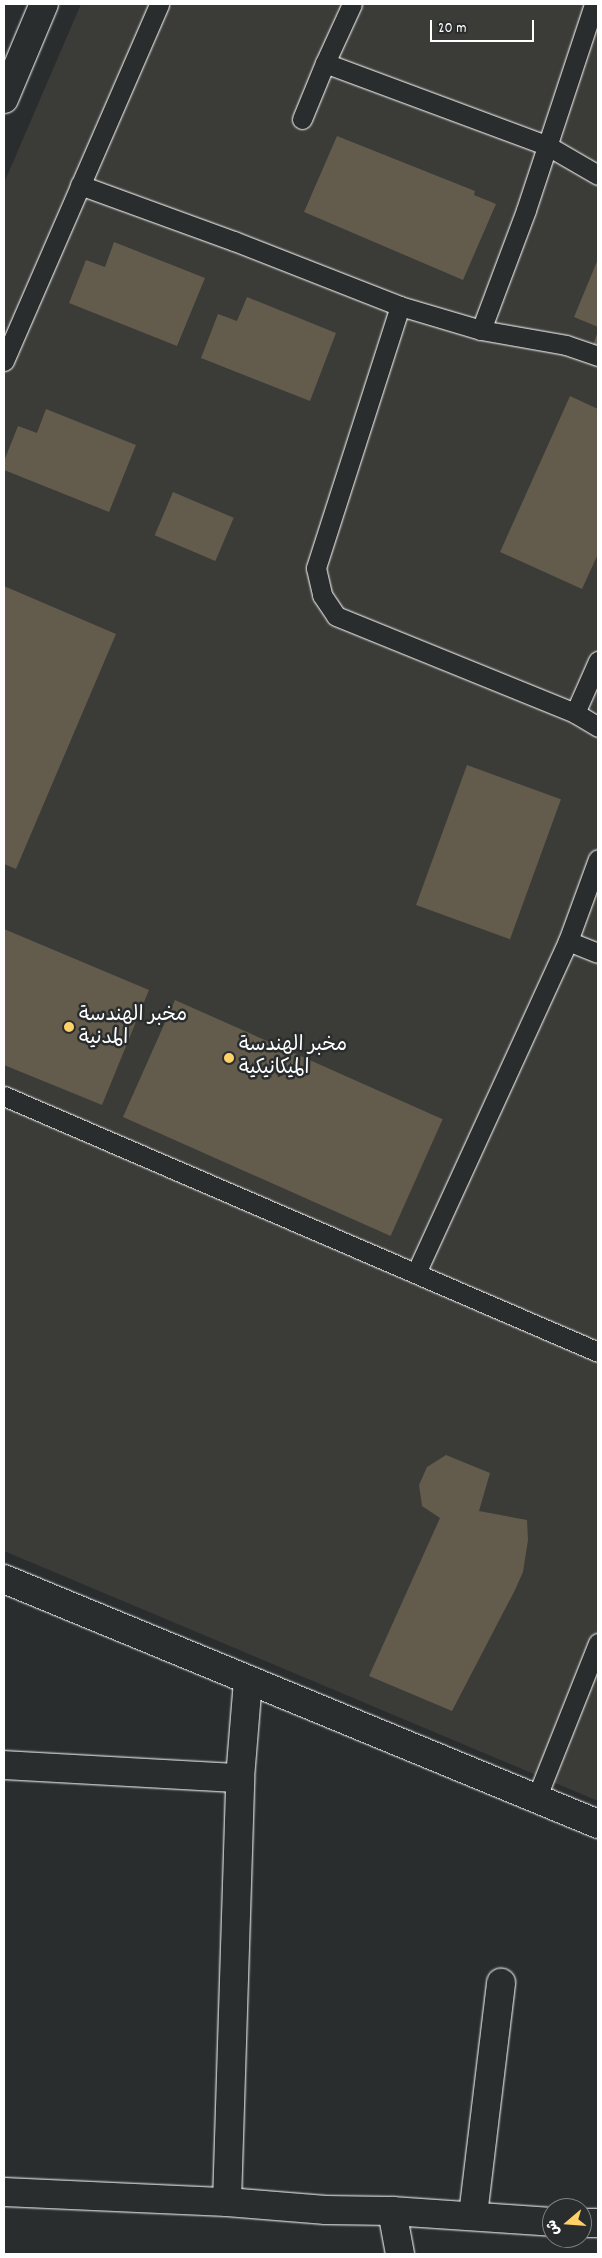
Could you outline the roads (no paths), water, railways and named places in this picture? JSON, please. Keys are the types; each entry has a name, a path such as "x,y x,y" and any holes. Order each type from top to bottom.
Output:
{"street":[{"path":"4,99 44,4"},
{"path":"4,1579 598,1824"},
{"path":"227,2202 240,1778 248,1681"},
{"path":"4,1765 240,1778"},
{"path":"472,2215 501,1983"},
{"path":"4,2192 227,2202 326,2210 472,2215 542,2221"},
{"path":"392,2211 400,2254"}],"lane":[{"path":"4,361 159,4"},
{"path":"302,119 352,4"},
{"path":"481,330 548,146 594,4"},
{"path":"325,63 548,146 598,175"},
{"path":"80,185 234,241 400,306 481,330 566,345 598,356"},
{"path":"400,306 316,568 322,595 336,616 575,713 598,727"},
{"path":"575,713 598,661"},
{"path":"416,1273 568,940 598,859"},
{"path":"568,940 598,953"},
{"path":"4,1096 598,1352"},
{"path":"536,1799 598,1643"}],"place":[{"name":"مخبر الهندسة المدنية","path":"69,1027"},
{"name":"مخبر الهندسة الميكانيكية","path":"229,1058"}]}
